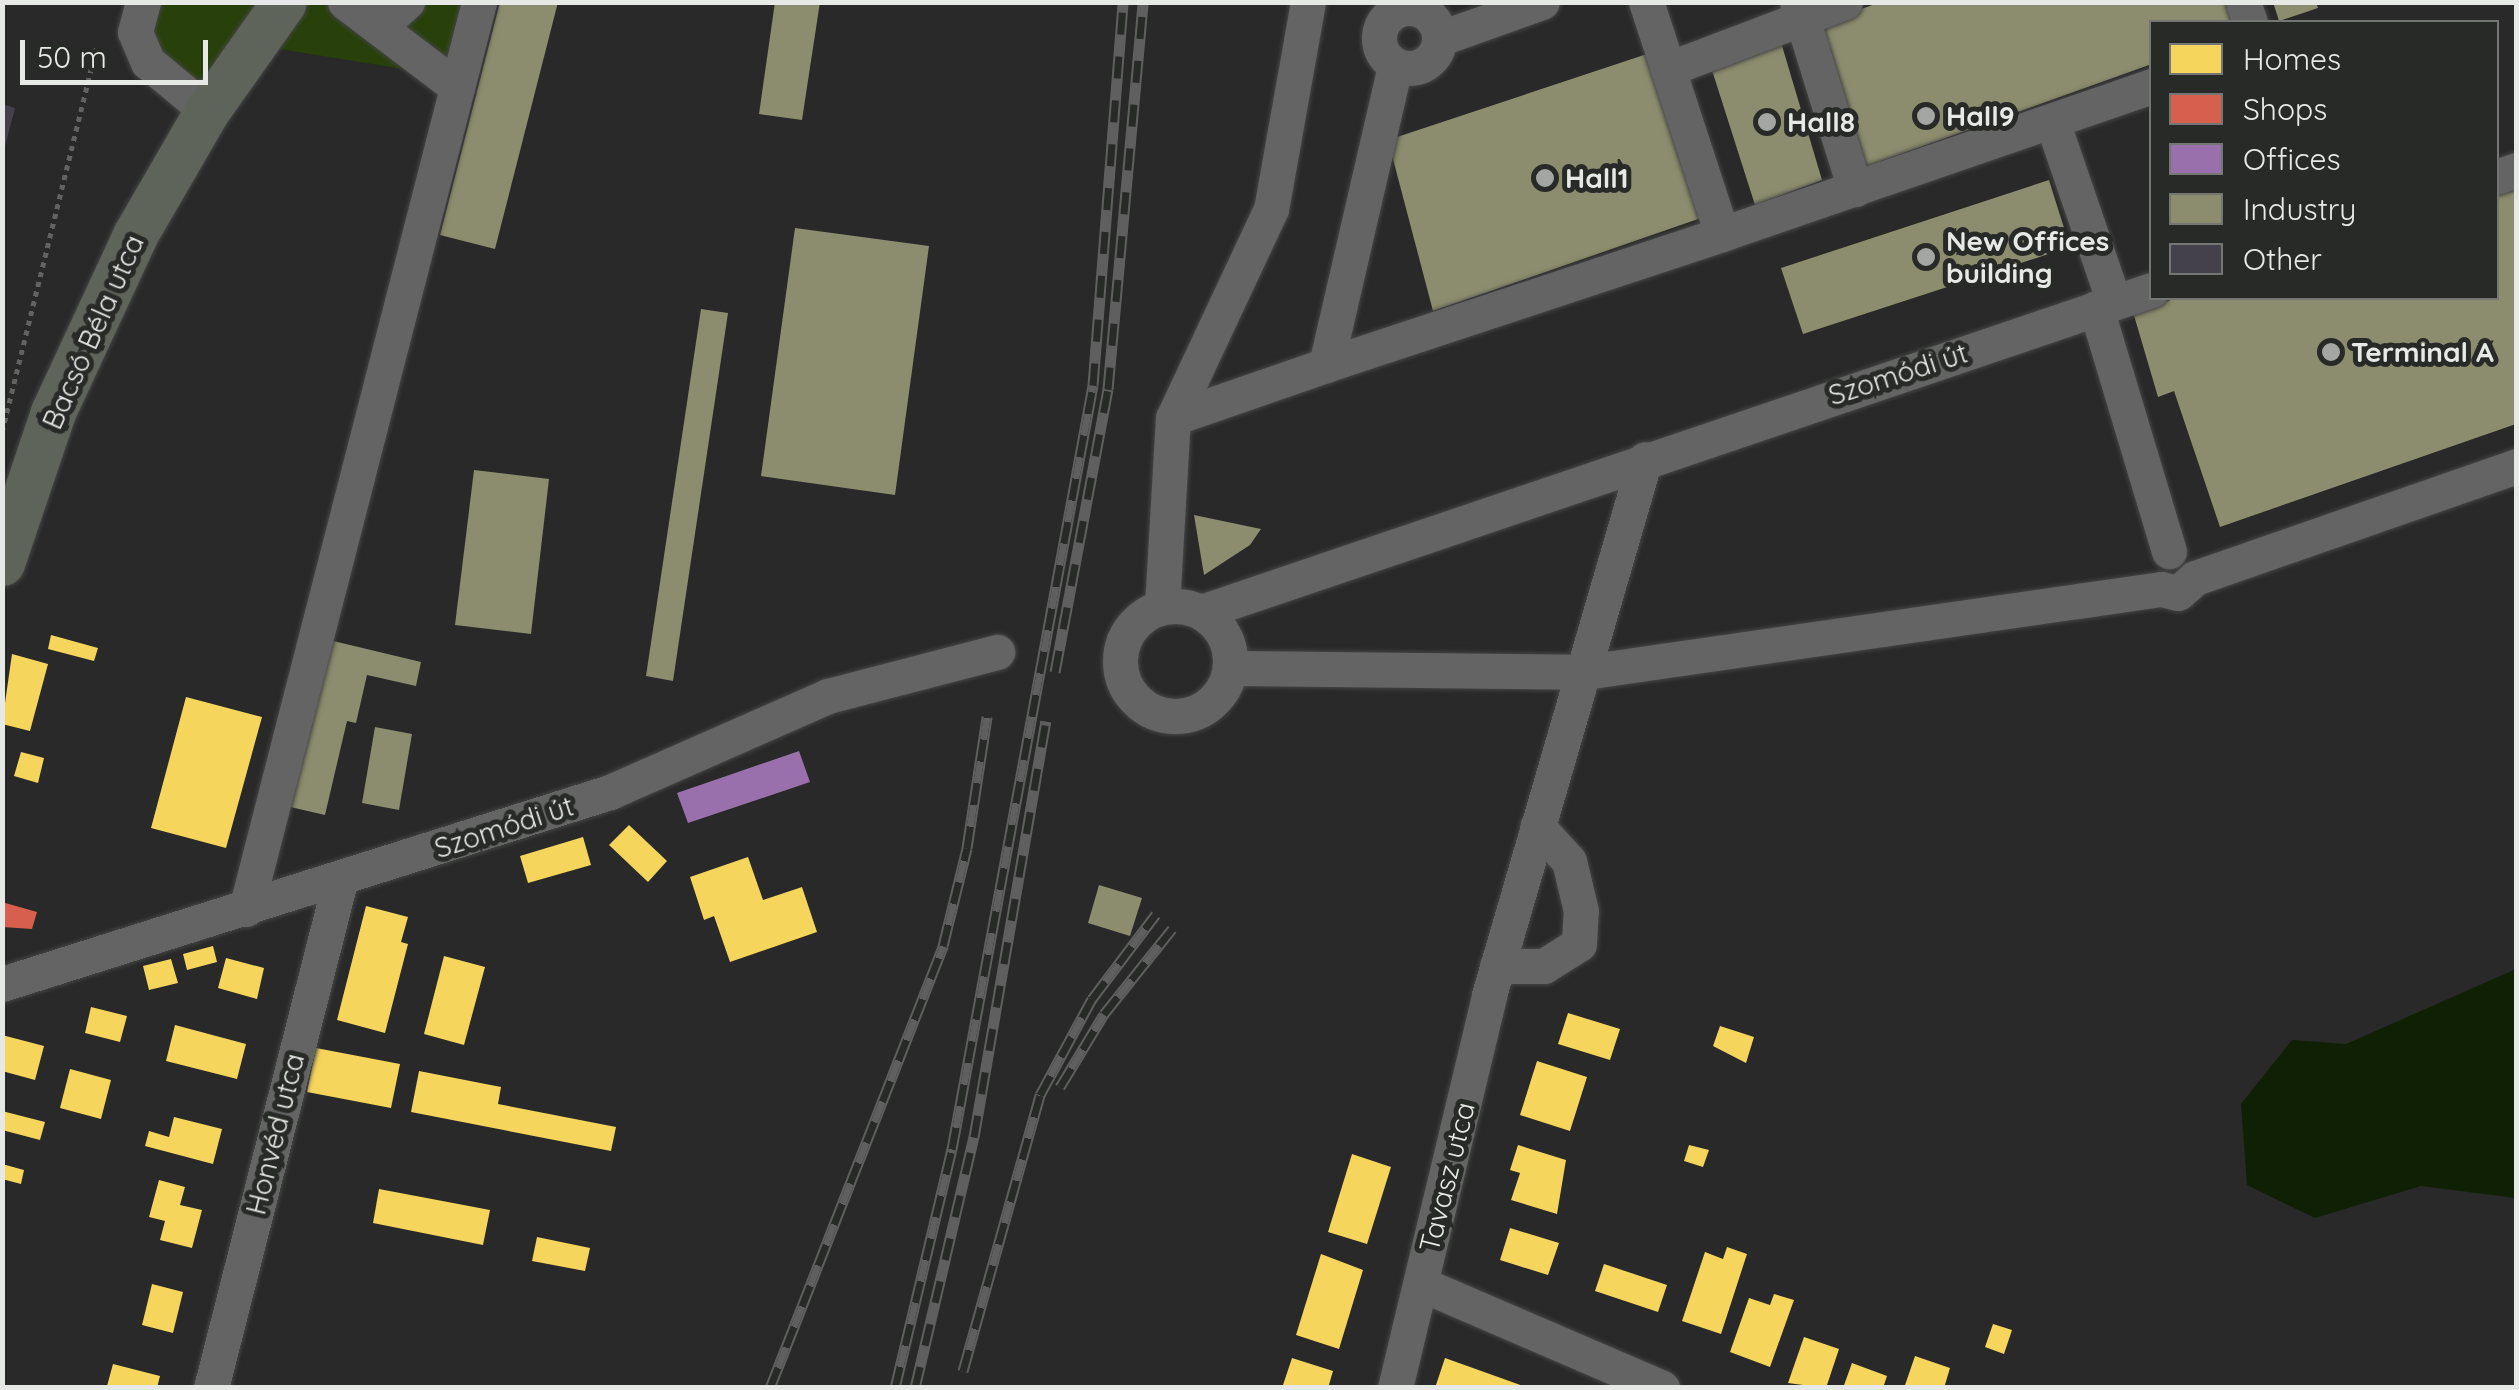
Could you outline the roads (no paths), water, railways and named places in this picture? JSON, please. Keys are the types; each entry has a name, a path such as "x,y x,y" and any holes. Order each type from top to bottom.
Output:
{"main road":[{"path":"207,111 284,2"},
{"name":"Bacsó Béla utca","path":"2,563 88,328 207,111"}],"street":[{"path":"143,2 136,32 148,62 207,111"},
{"path":"344,2 457,87"},
{"path":"378,27 407,2"},
{"path":"246,909 479,2"},
{"path":"1162,607 1173,418 1271,208 1308,2"},
{"path":"1441,38 1542,2"},
{"path":"1646,2 1722,234"},
{"path":"1668,69 1800,10 1845,2"},
{"path":"1409,5 1428,14 1441,38 1434,57 1416,68 1395,68 1379,50 1379,30 1392,14 1409,5"},
{"path":"1800,10 1855,189"},
{"path":"1326,365 1395,68"},
{"path":"1173,418 2149,87"},
{"path":"2052,121 2169,550"},
{"name":"Szomódi út","path":"1201,612 1288,579 2149,291"},
{"name":"Tavasz utca","path":"1395,1388 1497,966 1540,840 1645,459"},
{"path":"1229,654 1585,672 2162,590 2178,593 2195,578 2516,466"},
{"path":"2169,550 2194,561 2195,578"},
{"path":"2162,590 2153,568 2169,550"},
{"path":"1229,654 1201,612 1162,607 1133,625 1120,658 1129,691 1140,704 1180,716 1202,710 1220,694 1229,654 1288,579"},
{"name":"Szomódi út","path":"2,984 340,881 610,792 828,696 998,652"},
{"path":"1497,966 1544,966 1578,944 1581,911 1569,861 1540,840"},
{"name":"Honvéd utca","path":"211,1388 340,881"},
{"path":"1419,1290 1428,1287 1662,1388"}],"railway":[{"path":"895,1388 952,1149 1093,385 1123,2"},
{"path":"1055,672 1108,389 1143,2"},
{"path":"770,1388 943,946 967,848 987,717"},
{"path":"915,1388 974,1137 1046,721"},
{"path":"963,1371 1040,1095 1092,999 1156,914"},
{"path":"1060,1087 1104,1014 1172,929"}],"place":[{"name":"Hall9","path":"1926,116"},
{"name":"Hall8","path":"1767,122"},
{"name":"Hall1","path":"1545,178"},
{"name":"New Offices building","path":"1926,257"},
{"name":"Terminal A","path":"2331,352"}]}
